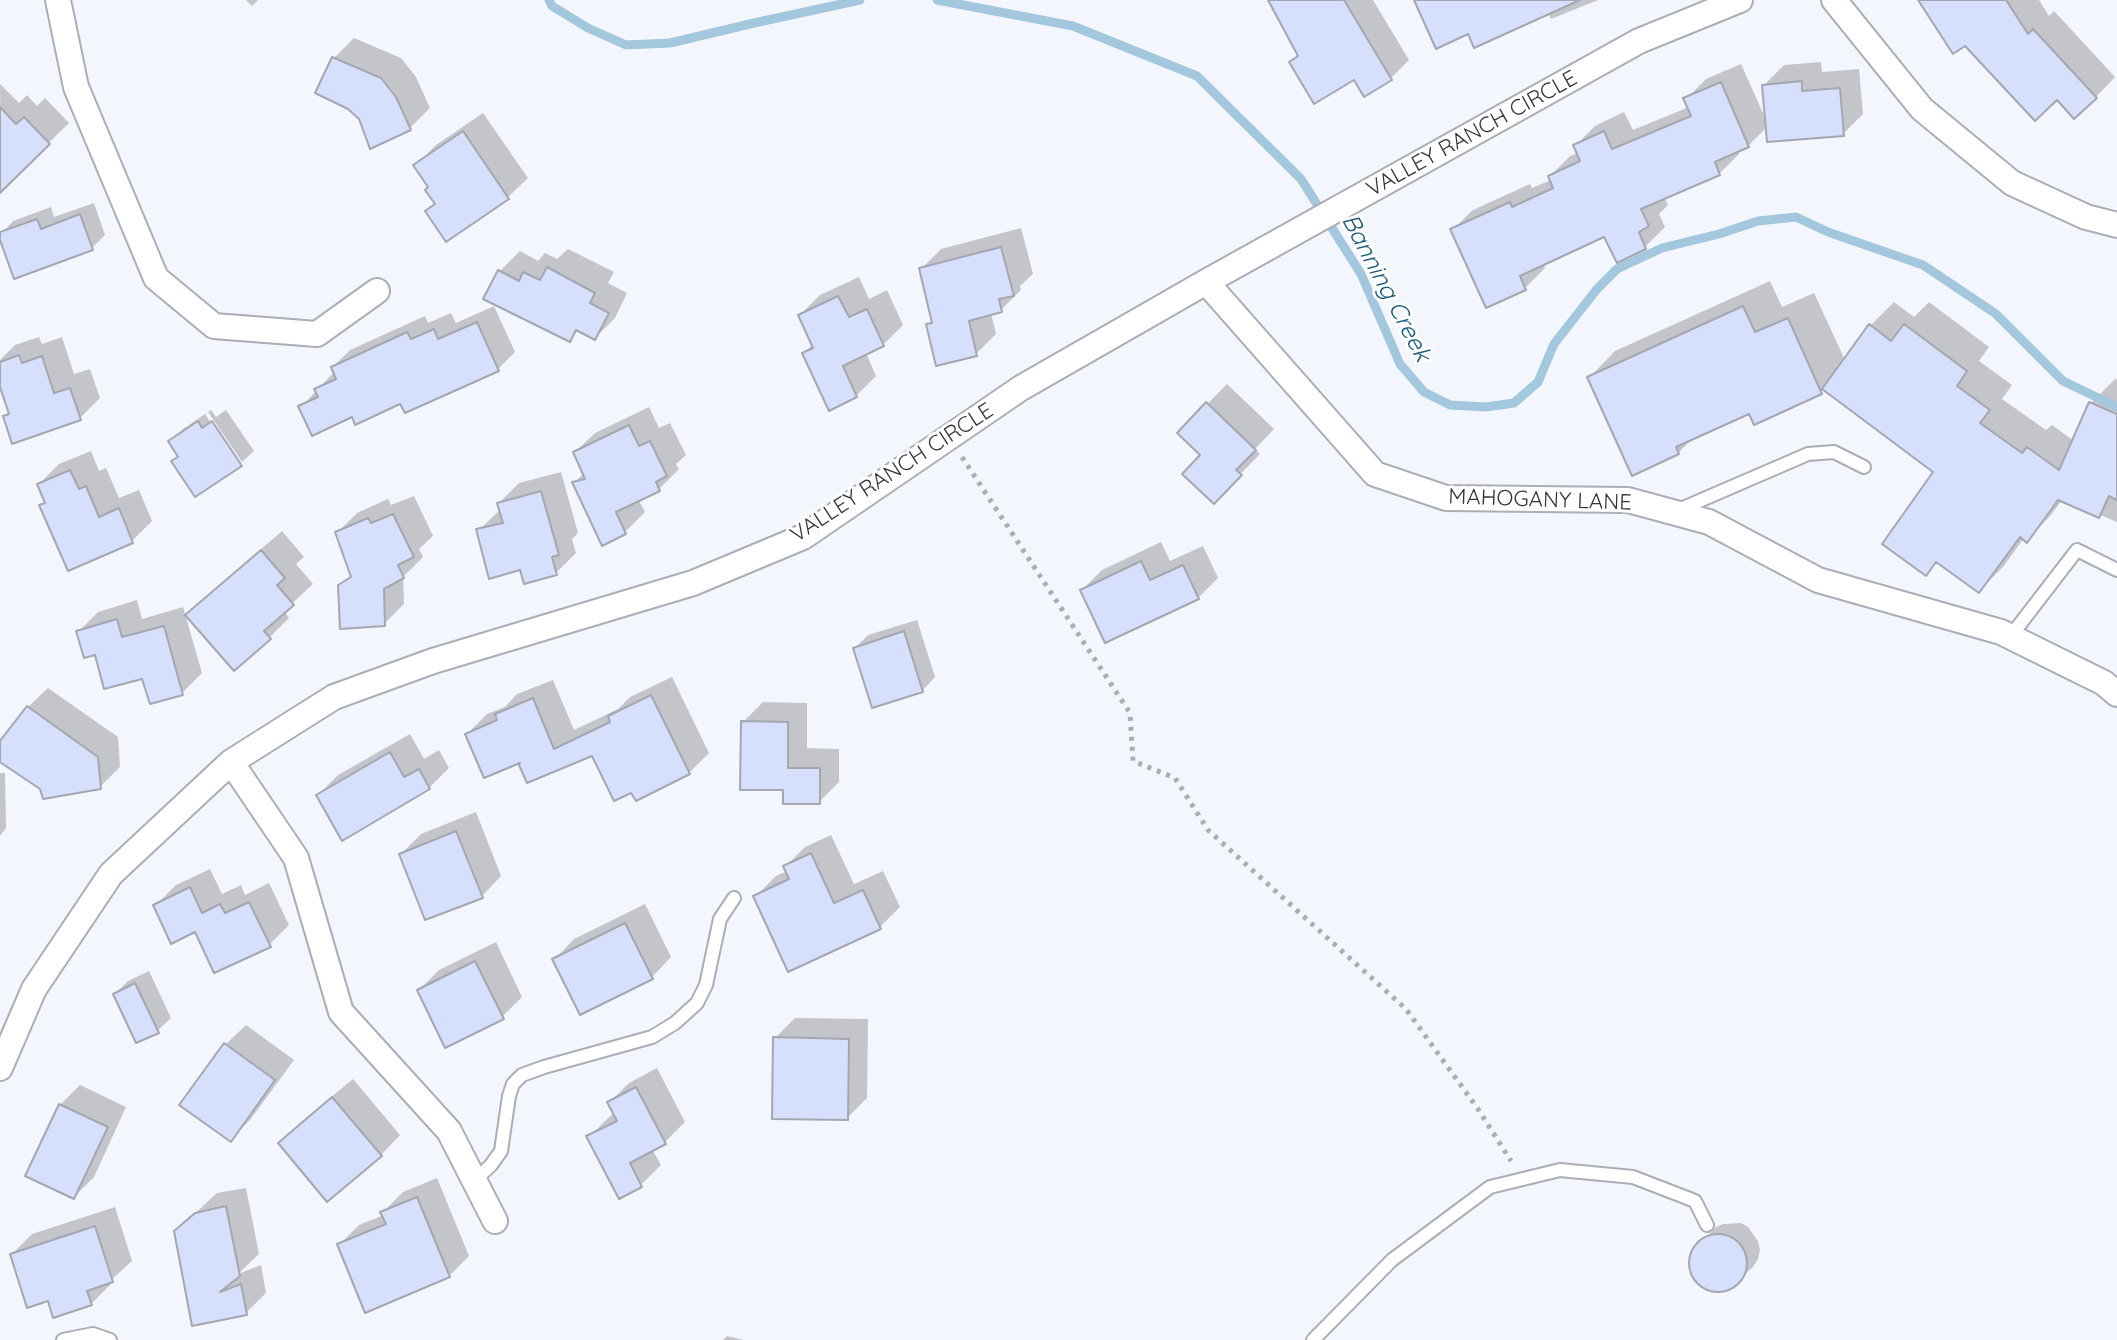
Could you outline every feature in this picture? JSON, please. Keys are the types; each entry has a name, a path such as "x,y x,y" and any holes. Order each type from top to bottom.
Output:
{"street":[{"path":"58,0 76,87 156,278 214,326 317,334 377,291"},
{"name":"VALLEY RANCH CIRCLE","path":"0,1068 34,989 111,874 231,762 334,697 433,661 693,583 803,537 1021,388 1639,41 1740,0"},
{"path":"1834,0 1922,109 2012,183 2086,217 2117,225"},
{"name":"MAHOGANY LANE","path":"1206,282 1375,474 1446,498 1628,500 1709,522 1818,580 2001,632 2104,683 2117,694"},
{"path":"231,762 296,858 341,1012 449,1131 495,1221"}],"lane":[{"path":"1673,512 1808,454 1834,452 1864,467"},
{"path":"2010,637 2077,550 2117,570"},
{"path":"475,1180 501,1151 509,1096 513,1084 522,1075 652,1037 675,1023 697,1003 706,985 720,919 734,898"},
{"path":"1313,1340 1392,1260 1490,1187 1560,1170 1633,1177 1695,1201 1707,1225"},
{"path":"63,1340 93,1334 110,1340"}],"path":[{"path":"949,438 1130,713 1133,761 1175,778 1208,830 1406,1009 1478,1109 1522,1179"}],"building":[{"path":"1268,0 1344,0 1392,80 1364,97 1354,80 1314,104 1289,62 1298,56"},
{"path":"1414,0 1580,0 1474,48 1468,34 1436,49"},
{"path":"1918,0 2006,0 2028,34 2033,29 2097,98 2074,119 2057,100 2035,121 1965,46 1953,54"},
{"path":"332,57 381,78 396,97 411,130 370,149 359,119 348,109 315,93"},
{"path":"1802,81 1802,91 1840,88 1844,136 1767,142 1762,85"},
{"path":"1721,82 1749,147 1715,162 1720,175 1641,209 1649,226 1639,232 1646,249 1617,263 1604,237 1520,276 1526,290 1486,308 1450,229 1510,202 1512,207 1553,188 1548,176 1580,161 1573,145 1604,131 1612,149 1691,116 1683,98"},
{"path":"0,107 16,124 24,117 50,144 0,193"},
{"path":"463,131 509,199 446,242 425,211 435,204 413,165"},
{"path":"80,214 93,250 14,279 0,232 37,219 41,229"},
{"path":"1001,247 1014,296 999,299 1002,312 969,321 977,356 936,366 926,324 932,323 919,268"},
{"path":"547,267 595,293 590,303 609,313 595,340 576,330 570,342 483,299 498,270 519,281 523,272 540,280"},
{"path":"838,296 849,317 867,309 884,346 843,366 857,397 829,411 802,353 813,348 798,315"},
{"path":"1743,306 1755,332 1788,318 1822,394 1754,425 1749,414 1676,447 1679,454 1632,476 1587,377"},
{"path":"477,322 499,371 405,413 400,404 355,425 352,417 312,436 298,406 318,397 314,389 336,379 331,367 407,332 411,339 434,329 438,339"},
{"path":"1869,324 1891,341 1904,324 1967,371 1957,386 1990,410 1980,423 2022,453 2027,447 2059,470 2089,402 2117,414 2117,500 2109,496 2099,518 2058,500 2027,543 2020,537 1979,593 1936,562 1926,576 1882,544 1933,472 1822,389"},
{"path":"19,355 22,363 42,356 54,393 70,388 81,420 12,444 3,416 9,414 0,387 0,362"},
{"path":"1206,402 1256,450 1236,470 1242,475 1214,504 1182,474 1200,455 1177,433"},
{"path":"198,421 202,428 212,421 242,466 195,497 171,461 178,457 168,441"},
{"path":"629,425 639,446 650,441 667,476 656,482 660,491 616,512 626,534 602,546 572,482 585,479 573,452"},
{"path":"70,470 79,489 86,486 99,517 119,508 133,543 68,571 39,505 45,503 37,484"},
{"path":"541,491 559,555 552,557 557,575 524,584 520,570 489,579 476,529 503,523 497,503"},
{"path":"393,514 414,557 398,565 404,578 384,589 385,626 340,629 338,585 351,577 335,532 368,518 371,523"},
{"path":"261,550 285,578 277,585 294,605 264,631 271,639 234,671 185,615"},
{"path":"1141,561 1150,580 1183,565 1199,599 1105,643 1080,590"},
{"path":"117,619 122,637 164,626 183,695 150,704 142,679 104,689 95,655 84,658 76,631"},
{"path":"904,631 923,692 872,708 853,648"},
{"path":"651,695 690,774 636,801 631,793 614,801 592,756 527,783 520,763 484,778 465,734 497,720 495,714 533,698 554,749 610,722 608,716"},
{"path":"27,706 98,757 101,789 43,799 40,789 0,762 0,741"},
{"path":"741,721 788,722 788,768 820,768 820,804 783,804 783,790 740,790"},
{"path":"390,752 404,777 419,769 430,789 342,841 316,795"},
{"path":"456,831 483,898 425,920 399,854"},
{"path":"811,853 834,903 863,890 881,929 788,972 753,896 789,879 783,866"},
{"path":"190,887 202,913 220,904 225,913 249,902 271,947 214,973 195,932 171,944 153,905"},
{"path":"625,923 653,979 580,1015 552,959"},
{"path":"475,961 504,1019 445,1048 417,990"},
{"path":"135,983 159,1033 136,1043 113,994"},
{"path":"773,1037 849,1039 848,1120 772,1119"},
{"path":"224,1043 275,1080 231,1142 179,1105"},
{"path":"636,1087 666,1144 630,1163 642,1187 619,1199 586,1136 617,1121 607,1102"},
{"path":"332,1097 382,1156 327,1202 278,1143"},
{"path":"59,1104 108,1127 74,1199 25,1176"},
{"path":"417,1197 450,1277 365,1313 337,1244 386,1224 380,1212"},
{"path":"226,1206 240,1276 220,1292 241,1284 247,1315 192,1326 174,1231 195,1213"},
{"path":"95,1226 113,1282 87,1291 92,1305 53,1318 48,1301 27,1308 10,1254"},
{"path":"1718,1234 1729,1236 1738,1243 1745,1252 1745,1274 1738,1283 1729,1290 1718,1292 1707,1290 1698,1283 1691,1274 1689,1263 1691,1252 1698,1243 1707,1236"}],"waterway":[{"name":"Banning Creek","path":"549,0 552,6 588,28 626,45 670,43 860,0"},
{"name":"Banning Creek","path":"937,0 1073,26 1197,76 1301,179 1361,274 1400,364 1424,392 1450,405 1486,407 1514,403 1538,382 1554,344 1597,289 1617,269 1662,248 1758,221 1796,217 1828,232 1923,265 1996,314 2063,381 2117,407"}]}
